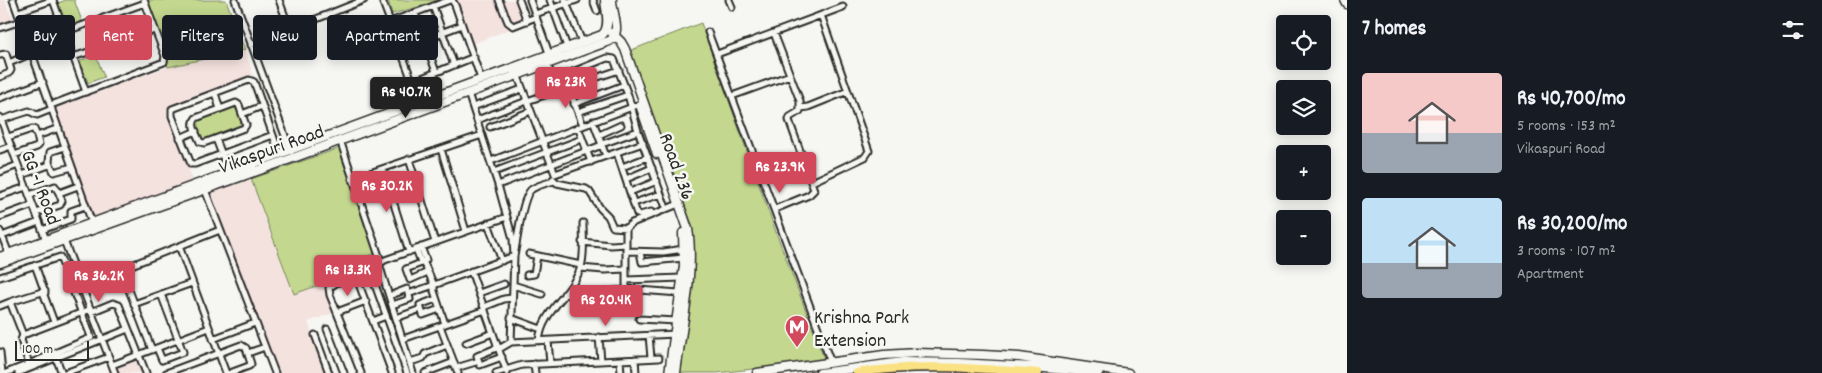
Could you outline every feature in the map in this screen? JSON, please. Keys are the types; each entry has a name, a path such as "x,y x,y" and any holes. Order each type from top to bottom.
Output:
{"main road":[{"path":"857,373 902,368 957,368 1038,373"}],"street":[{"path":"13,0 19,15"},
{"path":"18,12 53,0 58,15"},
{"path":"235,0 292,155"},
{"path":"279,0 284,15"},
{"path":"317,19 364,0"},
{"path":"382,0 387,15"},
{"path":"409,15 451,0 455,5 481,79"},
{"path":"499,0 508,22 513,26 566,2 577,0"},
{"path":"519,0 527,21"},
{"path":"530,0 557,91"},
{"path":"550,0 567,48"},
{"path":"593,0 597,11"},
{"path":"605,0 605,32"},
{"path":"612,0 616,27 613,39 625,49 684,217 690,249 669,373"},
{"path":"729,0 732,7"},
{"path":"1345,0 1347,4"},
{"path":"1,119 28,111 37,115 86,92 164,62 165,56 145,1 75,28"},
{"path":"566,2 582,42"},
{"path":"433,6 454,65"},
{"path":"717,54 843,7"},
{"path":"812,182 868,154 868,148 821,15"},
{"path":"0,28 15,23"},
{"path":"438,35 462,25"},
{"path":"75,56 155,30"},
{"name":"Road 236","path":"605,32 613,39 622,54 682,228 685,279 679,293 676,320 677,334"},
{"name":"Vikaspuri Road","path":"0,258 46,240 62,238 92,224 292,155 421,106 468,93 549,60 567,48 605,32"},
{"path":"708,32 831,364"},
{"path":"774,33 801,108"},
{"name":"Vikaspuri Road","path":"0,263 203,186 229,173 280,155 292,155 340,140 481,79 549,60 613,39"},
{"path":"0,55 6,54 11,70 0,77"},
{"path":"412,82 474,58"},
{"path":"553,80 607,58 614,59 665,205"},
{"path":"9,62 15,60"},
{"path":"35,60 92,224"},
{"path":"74,60 86,92"},
{"path":"404,60 421,106"},
{"path":"432,60 436,72"},
{"path":"477,120 619,70"},
{"path":"517,74 554,173 554,181"},
{"path":"732,96 790,75"},
{"path":"273,135 191,164 172,116 172,109 252,80 273,135 280,155"},
{"path":"0,98 43,82"},
{"path":"574,104 624,85"},
{"path":"568,87 578,112 582,139 591,162"},
{"path":"473,107 522,89"},
{"path":"801,108 848,91"},
{"path":"214,93 220,108"},
{"path":"468,93 491,161 513,239 510,342"},
{"path":"578,112 628,95"},
{"path":"236,103 242,114 245,127 202,143 193,121 196,118 236,103"},
{"path":"491,161 640,104"},
{"path":"242,114 262,106"},
{"path":"774,209 811,194 814,190 789,120 801,108"},
{"path":"490,128 531,111"},
{"path":"268,122 278,118"},
{"name":"GG -1 Road","path":"1,119 2,128 8,137 46,240"},
{"path":"593,121 606,156"},
{"path":"599,135 621,125"},
{"path":"37,136 59,128"},
{"path":"8,137 32,129 34,129 37,136 39,144 37,147 14,155"},
{"path":"180,138 196,131"},
{"path":"498,185 638,131"},
{"path":"352,179 482,135"},
{"path":"216,139 229,173"},
{"path":"494,172 582,139"},
{"path":"340,140 413,373"},
{"path":"554,173 557,174 643,143"},
{"path":"0,150 11,146"},
{"path":"65,146 50,152 50,165 54,172 72,167"},
{"path":"441,149 466,231"},
{"path":"617,153 637,214 640,215 665,205 675,204"},
{"path":"622,167 648,157"},
{"path":"409,159 435,242"},
{"path":"0,172 18,165"},
{"path":"22,175 50,165"},
{"path":"383,168 409,252"},
{"path":"626,179 652,168"},
{"path":"514,256 528,192 554,181 586,188 592,193 600,208 608,216 613,227 626,228 632,223 675,204"},
{"path":"630,192 656,181"},
{"path":"0,196 26,186"},
{"path":"29,196 55,186 59,193 61,204 36,213"},
{"path":"59,193 78,186"},
{"path":"203,186 275,373"},
{"path":"634,203 661,194"},
{"path":"0,217 33,205"},
{"path":"42,230 71,219 71,211 85,206"},
{"path":"361,373 329,288 336,283 370,271 418,248 507,217"},
{"path":"9,254 2,244 1,233 39,222"},
{"path":"488,223 502,260"},
{"path":"539,341 540,329 553,306 564,294 581,266 583,223"},
{"path":"626,228 626,289"},
{"path":"81,285 220,230"},
{"path":"62,238 115,373"},
{"path":"582,242 612,245 626,244"},
{"path":"179,246 226,373"},
{"path":"418,248 421,262 424,262 434,286 448,345 456,368"},
{"path":"626,251 684,250"},
{"path":"640,252 642,262 684,258"},
{"path":"528,254 604,270 626,269"},
{"path":"408,294 514,256"},
{"path":"527,275 534,274 537,256"},
{"path":"0,278 60,257 91,338 4,373 0,352"},
{"path":"424,262 406,270 410,280 428,272"},
{"path":"35,265 45,290 44,294 54,322"},
{"path":"121,269 154,349 162,360 183,352 161,294"},
{"path":"370,271 407,373"},
{"path":"471,271 507,371"},
{"path":"356,276 392,373"},
{"path":"626,280 685,279"},
{"path":"134,304 192,283"},
{"path":"479,293 504,284"},
{"path":"513,285 542,294"},
{"path":"389,296 406,289 410,299 392,305"},
{"path":"564,294 591,298 608,292 626,289 679,293"},
{"path":"0,306 45,290"},
{"path":"403,339 485,309 504,299 512,298"},
{"path":"436,299 420,305 423,315 440,309"},
{"path":"337,312 366,301"},
{"path":"10,302 23,335 21,340 28,364"},
{"path":"23,335 82,312 118,303 146,373"},
{"path":"396,318 421,309"},
{"path":"373,321 386,316"},
{"path":"511,318 540,329"},
{"path":"639,319 676,320"},
{"path":"213,339 256,323"},
{"path":"112,365 209,328"},
{"path":"327,329 344,373"},
{"path":"18,373 128,330"},
{"path":"466,343 494,333"},
{"path":"502,357 480,365 477,356 510,342 677,334"},
{"path":"676,373 677,334"},
{"path":"315,335 329,373"},
{"path":"649,335 651,358"},
{"path":"599,337 601,361"},
{"path":"548,341 550,363"},
{"path":"166,373 241,345 246,348 251,362 249,366 230,373"},
{"path":"410,362 423,358 425,354 448,345"},
{"path":"248,353 265,347"},
{"path":"650,348 657,349"},
{"path":"756,373 831,364 884,355 917,353 983,354 1065,363 1128,373"},
{"path":"56,358 64,373 109,357"},
{"path":"496,373 522,365 659,358"},
{"path":"635,359 636,373"},
{"path":"425,373 456,368 479,360"},
{"path":"620,360 621,373"},
{"path":"820,373 903,362 1032,367 1098,373"},
{"path":"534,364 535,373"}],"shaded area":[{"path":"0,0 5,0 15,27 0,32"},
{"path":"451,0 523,0 530,21 467,46"},
{"path":"243,50 245,50 253,75 166,109 193,180 93,218 53,106 168,67 200,60 243,60"},
{"path":"251,179 293,294 323,284 333,313 308,322 327,373 276,373 209,194"},
{"path":"138,357 144,373 109,373 108,369"}],"green space":[{"path":"74,0 82,21 75,24 75,15 62,15 58,3"},
{"path":"144,0 226,0 232,15 162,15 162,50 152,22 152,15 149,15"},
{"path":"388,0 444,0 392,14"},
{"path":"701,23 777,235 825,361 717,373 678,373 695,264 691,222 629,51"},
{"path":"85,59 98,60 104,77 88,83 80,61"},
{"path":"165,60 200,60 168,67"},
{"path":"234,104 243,126 202,141 193,120"},
{"path":"340,148 379,252 365,257 369,267 294,294 251,179"}],"place":[{"name":"Krishna Park Extension","path":"797,348"}]}
